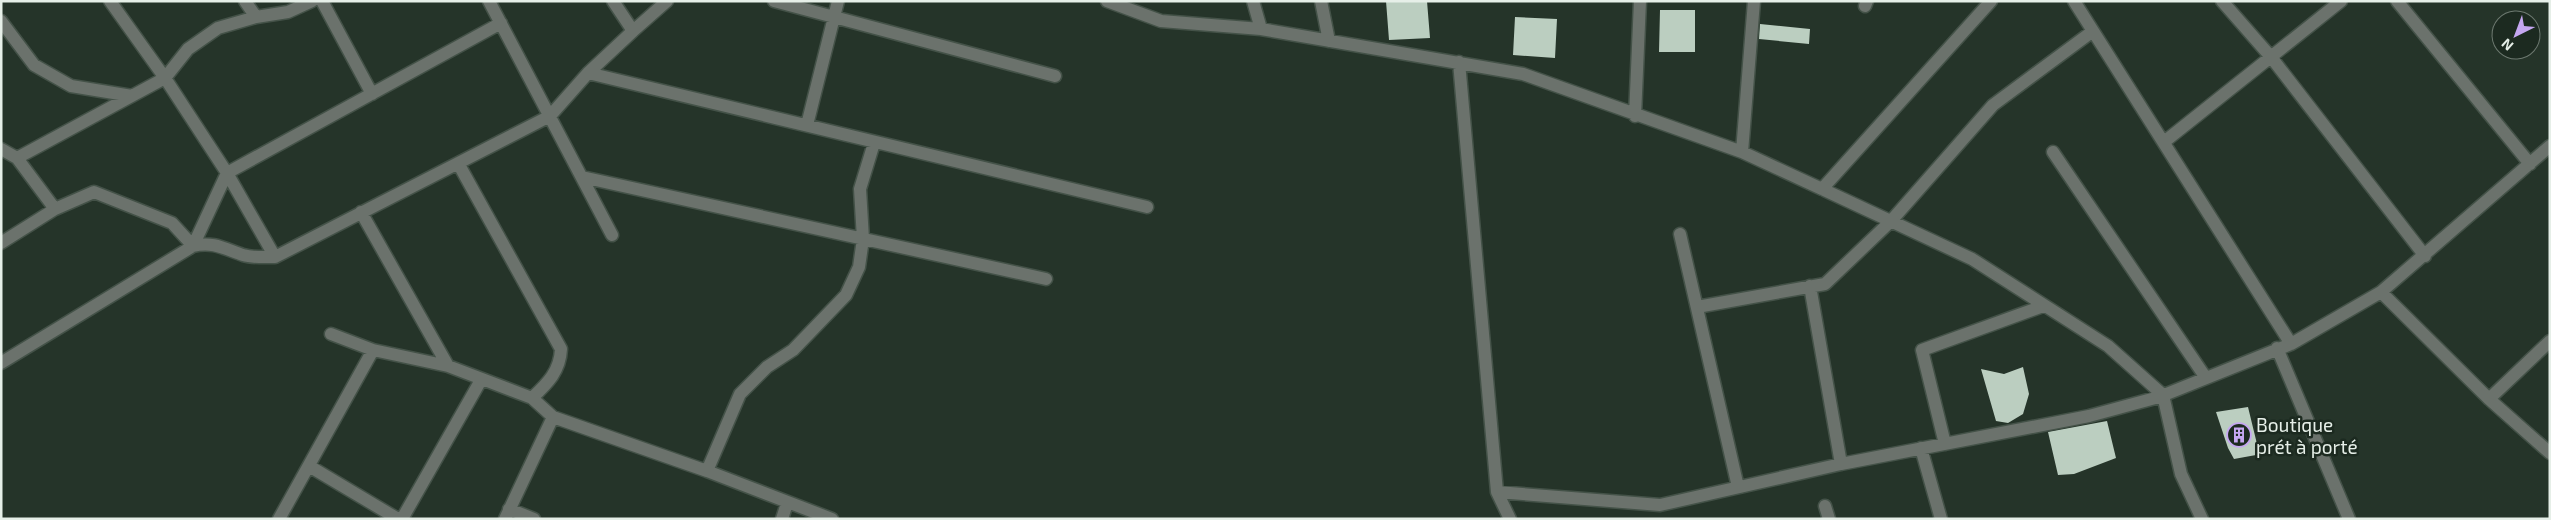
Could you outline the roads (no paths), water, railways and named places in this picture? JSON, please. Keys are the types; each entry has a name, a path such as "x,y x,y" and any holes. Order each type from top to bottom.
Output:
{"street":[{"path":"110,1 165,78 227,173 275,256"},
{"path":"245,1 256,17"},
{"path":"17,158 165,78 188,49 218,28 256,17 288,12 312,1"},
{"path":"322,1 372,94"},
{"path":"489,1 612,235"},
{"path":"613,1 632,31"},
{"path":"1,363 194,246 205,243 218,245 245,256 275,256 550,116 588,73 667,1"},
{"path":"774,1 1055,76"},
{"path":"807,125 838,1"},
{"path":"1106,1 1161,21 1262,29 1523,74 1635,116 1742,152 1822,188 1972,260 2108,346 2163,395 2181,474 2202,519"},
{"path":"1253,1 1262,29"},
{"path":"1321,1 1329,40"},
{"path":"1635,116 1640,1"},
{"path":"1742,152 1754,1"},
{"path":"1822,188 1991,1"},
{"path":"2074,1 2291,344"},
{"path":"2222,1 2271,57 2425,256"},
{"path":"2164,142 2341,1"},
{"path":"2397,1 2530,164"},
{"path":"1,21 34,65 71,86 132,96"},
{"path":"194,246 227,173 501,23"},
{"path":"1697,307 1825,284 1891,221 1993,105 2093,31"},
{"path":"1459,62 1497,492 1510,519"},
{"path":"588,73 1147,207"},
{"path":"707,471 740,394 767,367 793,350 846,295 859,267 863,239 860,189 874,143"},
{"path":"1497,492 1660,505 1841,464 2089,416 2163,395 2291,344 2380,292 2425,256 2550,146"},
{"path":"1,149 17,158 55,209"},
{"path":"2053,152 2206,378"},
{"path":"458,163 561,349 561,363 550,381 532,398"},
{"path":"582,177 1046,279"},
{"path":"1,243 55,209 94,192 172,223 194,246"},
{"path":"362,212 448,366"},
{"path":"1680,234 1738,487"},
{"path":"1810,286 1841,464"},
{"path":"2380,292 2489,399 2550,453"},
{"path":"1945,444 1922,350 2043,306"},
{"path":"332,334 373,350 448,366 532,398 553,417 707,471 832,519"},
{"path":"2489,399 2550,341"},
{"path":"2277,348 2349,519"},
{"path":"279,519 373,350"},
{"path":"402,519 481,380"},
{"path":"534,519 507,514 553,417"},
{"path":"1921,448 1941,519"},
{"path":"309,466 398,519"},
{"path":"782,519 787,502"}],"place":[{"name":"Boutique prét à porté","path":"2239,435"}]}
